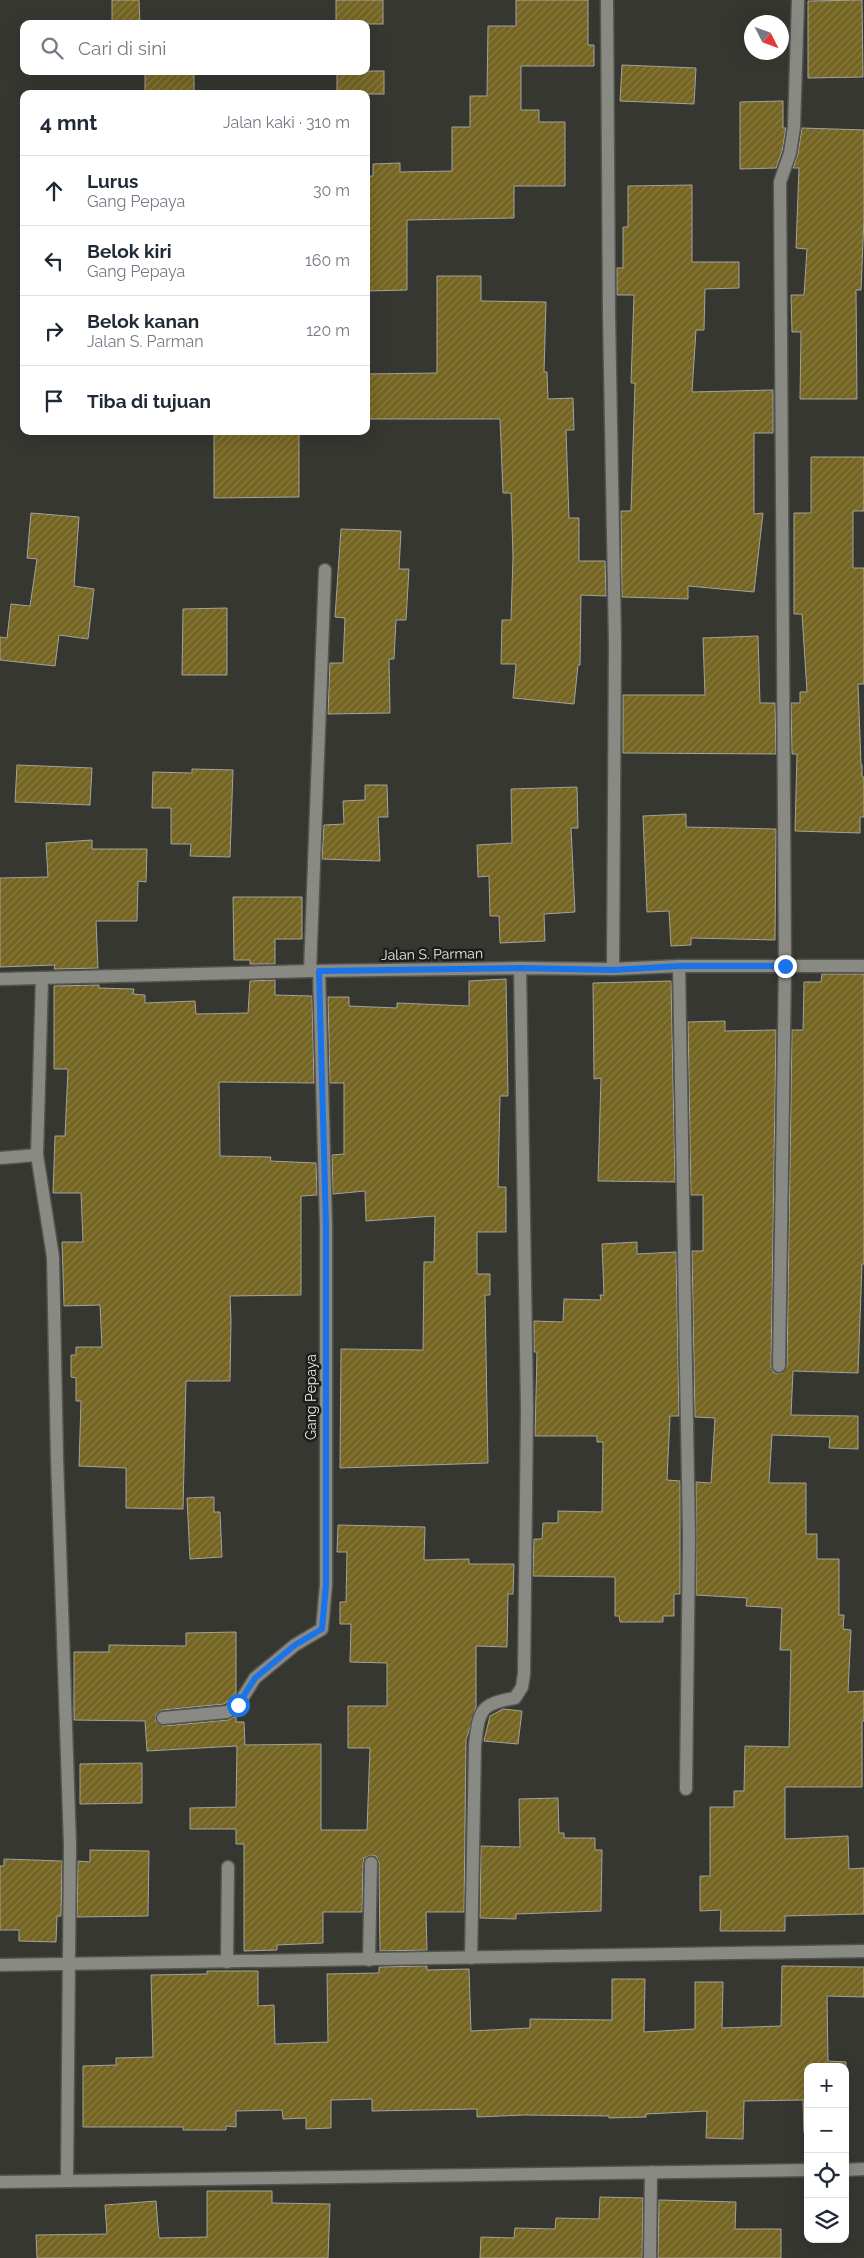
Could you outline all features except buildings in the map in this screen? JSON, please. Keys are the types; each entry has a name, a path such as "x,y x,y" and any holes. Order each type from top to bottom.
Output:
{"street":[{"path":"607,0 614,644 613,970"},
{"path":"779,1366 785,966 780,182 790,153 794,126 798,0"},
{"path":"315,971 325,570"},
{"path":"679,966 688,1538 686,1789"},
{"name":"Jalan S. Parman","path":"0,980 315,971 520,968 613,970 679,966 864,966"},
{"path":"471,1958 475,1745 478,1719 485,1708 493,1702 515,1698 522,1687 524,1674 527,1409 520,968"},
{"name":"Gang Pepaya","path":"163,1718 227,1712 238,1705 255,1678 295,1645 322,1629 326,1585 326,1226 315,971"},
{"path":"42,978 37,1155 53,1257 57,1458 70,1845 67,2181"},
{"path":"0,1158 37,1155"},
{"path":"369,1960 371,1863"},
{"path":"227,1962 228,1867"},
{"path":"0,1965 864,1951"},
{"path":"849,2170 864,2169"},
{"path":"0,2182 804,2170"},
{"path":"650,2258 651,2172"}],"route":[{"path":"238,1705 255,1678 295,1645 322,1629 326,1585 326,1226 319,971 520,968 613,970 679,966 785,966"}]}
